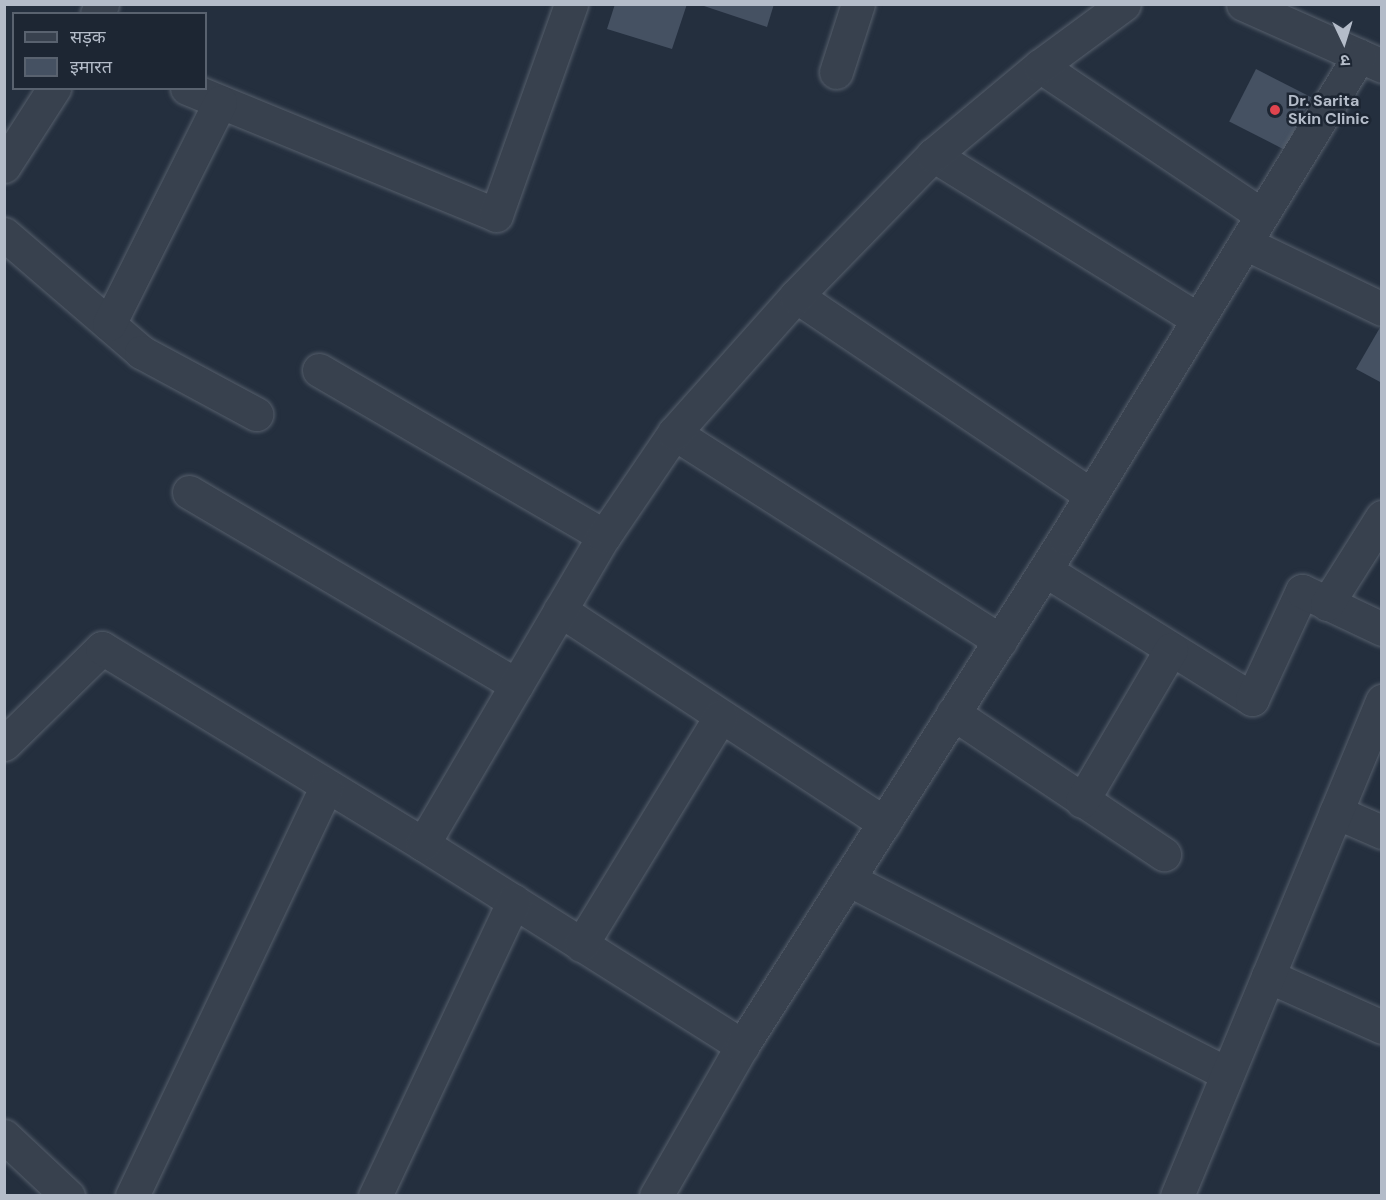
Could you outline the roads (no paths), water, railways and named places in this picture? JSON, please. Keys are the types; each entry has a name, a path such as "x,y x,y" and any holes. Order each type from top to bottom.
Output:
{"street":[{"path":"192,90 496,215 571,4"},
{"path":"836,72 858,4"},
{"path":"423,844 604,536 675,433 796,296 933,155 1041,66 1124,4"},
{"path":"656,1196 742,1046 1045,570 1262,215 1370,61 1243,4"},
{"path":"1041,66 1262,215"},
{"path":"4,166 53,90"},
{"path":"110,324 220,102"},
{"path":"933,155 1198,319"},
{"path":"8,243 110,324 141,352 256,414"},
{"path":"1245,243 1382,309"},
{"path":"796,296 1091,495"},
{"path":"319,370 604,536"},
{"path":"675,433 1000,641"},
{"path":"189,492 516,686"},
{"path":"1327,604 1382,517"},
{"path":"1045,570 1252,699 1302,591 1382,629"},
{"path":"560,610 884,823"},
{"path":"4,744 102,648 326,788 423,844 742,1046"},
{"path":"1082,801 1171,649"},
{"path":"1189,1192 1227,1074 1382,701"},
{"path":"953,713 1164,854"},
{"path":"581,945 721,716"},
{"path":"132,1196 326,788"},
{"path":"1336,812 1382,832"},
{"path":"848,879 1227,1074"},
{"path":"375,1196 514,902"},
{"path":"1268,976 1382,1027"},
{"path":"4,1136 68,1196"}],"place":[{"name":"Dr. Sarita Skin Clinic","path":"1275,110"}]}
